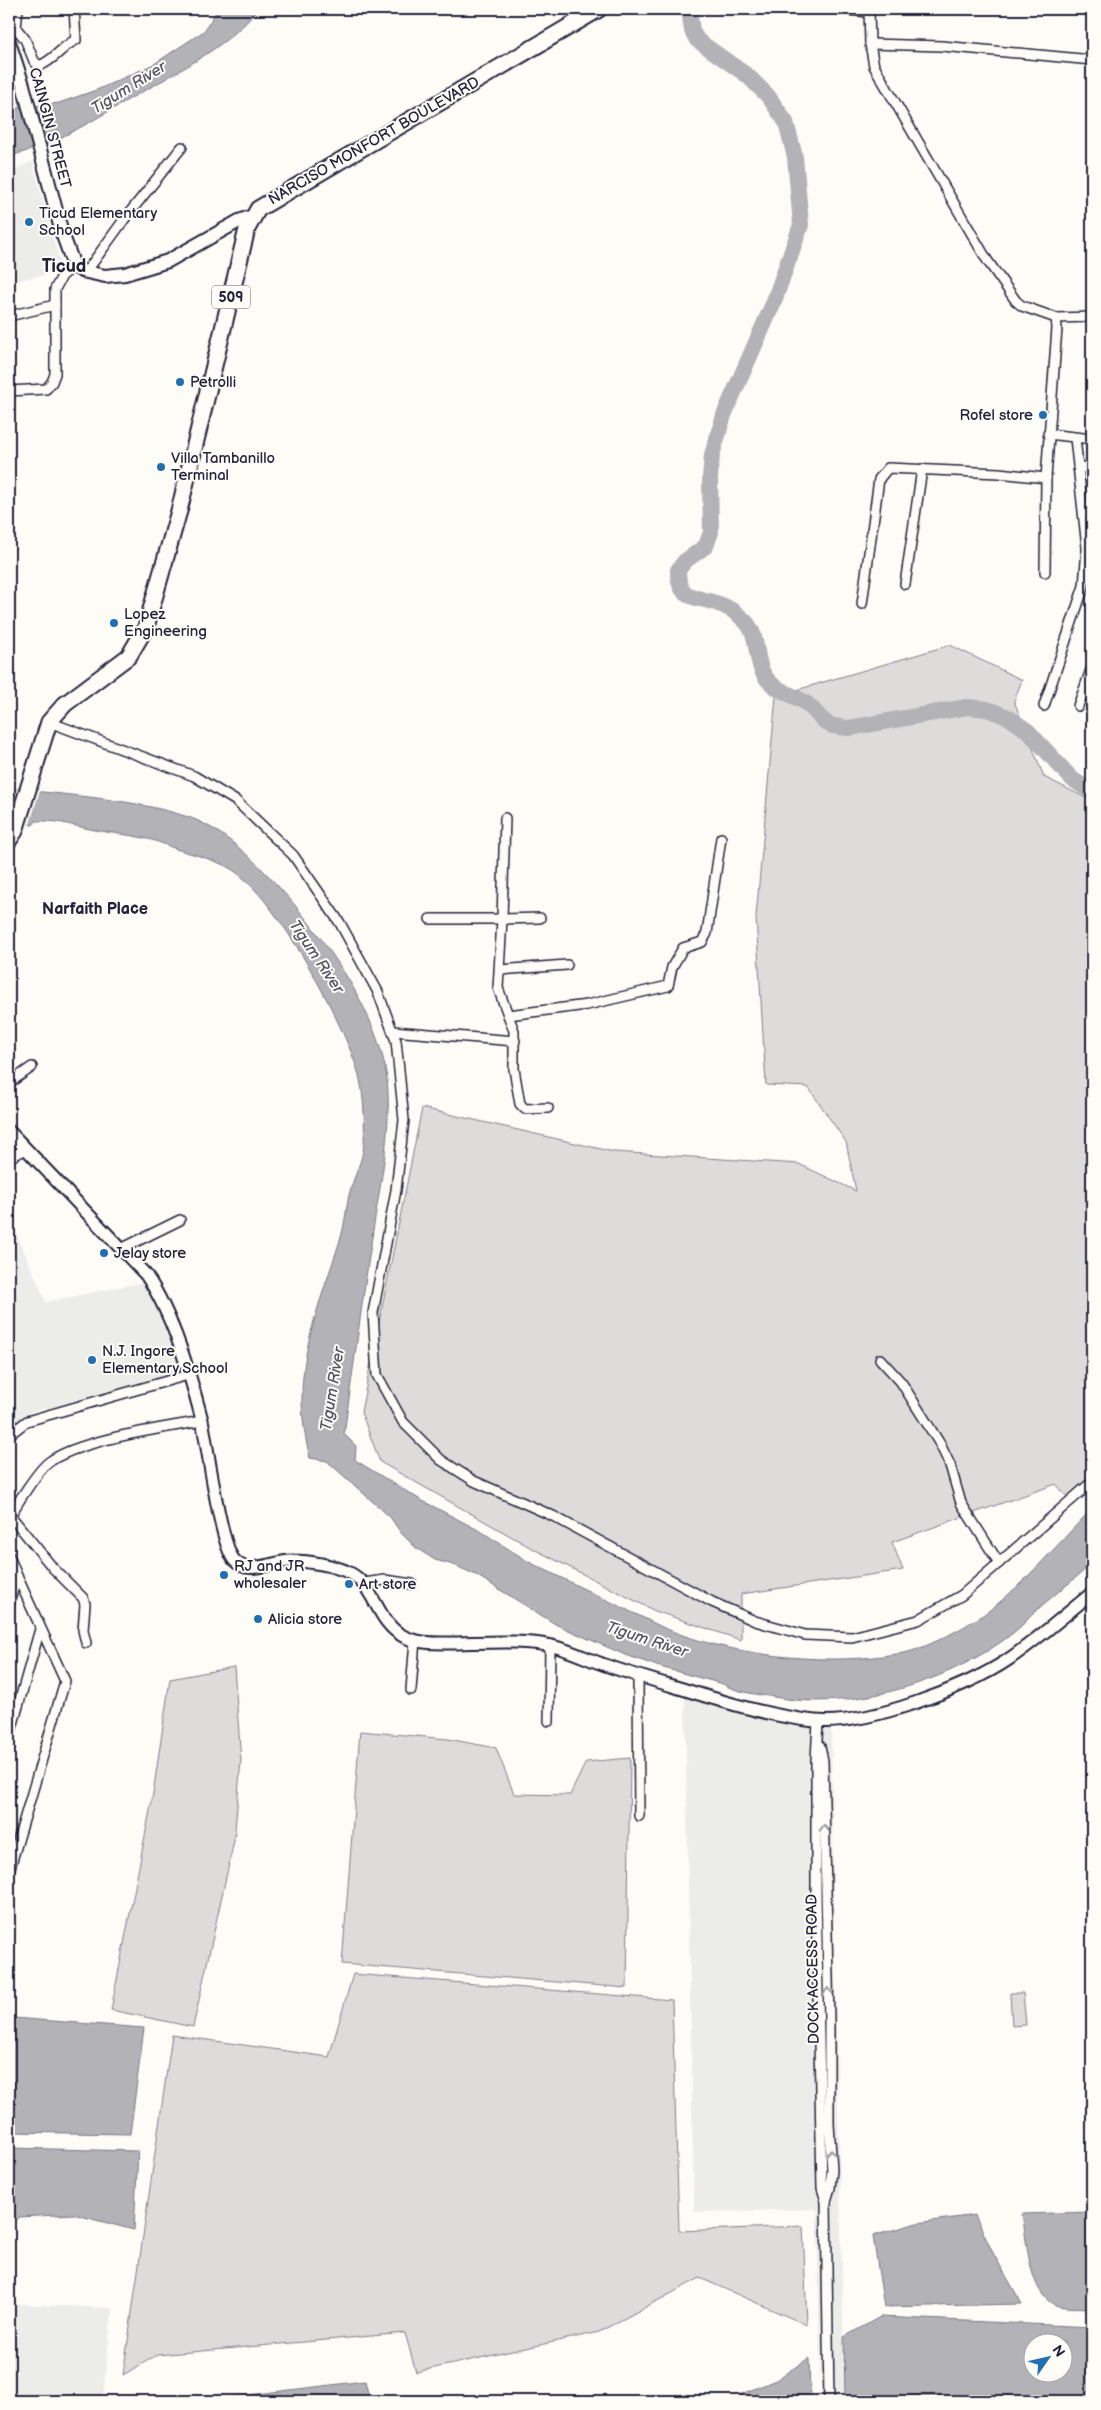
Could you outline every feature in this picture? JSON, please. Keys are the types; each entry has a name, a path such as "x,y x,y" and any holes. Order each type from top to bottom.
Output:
{"main road":[{"name":"NARCISO MONFORT BOULEVARD","path":"12,835 48,726 65,704 129,656 146,627 179,511 247,229 253,216 258,209 598,9"},
{"name":"CAINGIN STREET","path":"9,42 23,85 62,234 74,266"},
{"path":"74,266 86,272 105,276 125,274 168,262 239,220 253,216"}],"street":[{"path":"18,9 12,28 25,39 34,61 39,66 53,60 71,42 76,40 74,9"},
{"path":"834,9 869,10 870,44 874,66 988,260 1022,306 1056,318 1092,317"},
{"path":"870,44 942,46 1092,60"},
{"path":"86,272 118,227 182,147"},
{"path":"9,391 46,389 52,382 55,374 55,288 62,276 74,266"},
{"path":"9,316 55,305"},
{"path":"1045,572 1046,478 1057,328 1056,318"},
{"path":"1048,434 1092,439"},
{"path":"1044,706 1088,587 1088,531 1075,438"},
{"path":"1078,467 1092,468"},
{"path":"862,604 879,478 888,468 1046,478"},
{"path":"905,584 922,469"},
{"path":"1082,496 1092,497"},
{"path":"1078,706 1092,667"},
{"path":"48,726 194,776 236,801 293,855 330,908 378,992 396,1041 404,1120 396,1190 373,1312 377,1375 403,1422 441,1460 474,1481 554,1516 712,1602 755,1621 805,1635 852,1637 918,1620 962,1595 1092,1482"},
{"path":"505,818 498,988 514,1031 514,1069 520,1104 525,1109 548,1108"},
{"path":"508,1015 587,1005 668,986 672,967 683,948 702,942 708,933 721,838"},
{"path":"430,919 540,918"},
{"path":"500,970 567,966"},
{"path":"393,1031 515,1042"},
{"path":"9,1083 32,1067"},
{"path":"9,1131 146,1275 157,1291 188,1375 202,1421 224,1534 231,1556 235,1561 252,1568 291,1560 336,1567 352,1574 364,1583 377,1609 393,1630 406,1638 430,1642 550,1645 638,1676 722,1701 781,1715 818,1721 852,1719 891,1710 982,1675 1008,1660 1092,1593"},
{"path":"9,1158 26,1149"},
{"path":"121,1249 180,1220"},
{"path":"880,1359 901,1382 940,1444 950,1465 962,1503 999,1562"},
{"path":"9,1435 28,1421 188,1375"},
{"path":"86,1644 83,1630 85,1604 83,1598 53,1568 10,1516 47,1463 59,1455 103,1441 202,1421"},
{"path":"9,1556 64,1681 9,1871"},
{"path":"9,1604 17,1576"},
{"path":"364,1583 385,1580 412,1584"},
{"path":"9,1738 40,1629"},
{"path":"411,1690 415,1640"},
{"path":"549,1721 550,1645"},
{"path":"638,1676 639,1816"},
{"name":"DOCK ACCESS ROAD","path":"818,1721 816,1760 816,1895 822,2188 826,2201 829,2401"}],"shaded area":[{"name":"Ticud Elementary School","path":"32,161 62,270 9,283 9,173"},
{"path":"950,645 1022,680 1014,701 1044,777 1092,801 1092,1475 1067,1497 1056,1484 892,1542 903,1570 741,1594 741,1640 655,1611 528,1546 380,1462 361,1412 422,1108 614,1152 799,1164 856,1191 846,1142 808,1087 766,1085 756,917 776,696"},
{"name":"N.J. Ingore Elementary School","path":"17,1236 46,1302 144,1282 151,1292 180,1370 94,1396 31,1412 9,1428 9,1237"},
{"path":"234,1667 241,1760 234,1841 193,2027 111,2010 152,1800 170,1679"},
{"path":"685,1694 798,1723 831,1727 845,2401 821,2401 817,2209 694,2212"},
{"path":"360,1731 448,1739 496,1748 514,1794 570,1795 586,1762 630,1758 627,1988 342,1964"},
{"path":"353,1974 672,2000 679,2231 803,2226 807,2325 700,2278 599,2332 416,2372 405,2333 157,2355 123,2375 172,2035 329,2057"},
{"path":"1010,1993 1023,1993 1026,2025 1012,2026"},
{"path":"9,2304 112,2308 103,2398 95,2401 9,2401"}],"water":[{"name":"Tigum River","path":"218,9 258,9 233,35 183,69 57,139 26,152 9,156 9,111 59,103 99,89 154,64 204,31"},
{"name":"Tigum River","path":"9,788 101,798 147,806 191,818 221,834 263,870 288,897 337,961 359,998 377,1037 383,1058 387,1077 388,1119 384,1163 344,1434 356,1446 355,1460 419,1499 482,1532 529,1562 662,1627 713,1644 770,1655 799,1658 856,1658 905,1653 930,1644 980,1617 1009,1594 1092,1509 1092,1563 1022,1626 988,1650 960,1666 931,1679 900,1689 836,1700 804,1701 741,1691 623,1654 557,1625 476,1575 454,1565 435,1560 416,1548 401,1533 390,1517 327,1461 310,1458 304,1427 302,1398 308,1345 314,1319 344,1227 349,1195 362,1156 364,1143 364,1109 359,1075 339,1025 307,963 288,932 268,905 249,883 231,869 211,860 130,835 57,822 36,821 33,825 9,821"},
{"path":"13,2018 144,2028 130,2134 9,2132 9,2027"},
{"path":"9,2148 138,2151 134,2230 73,2214 20,2217 9,2223"},
{"path":"1092,2212 1092,2308 1057,2306 1045,2297 1038,2288 1027,2250 1022,2214"},
{"path":"975,2215 993,2253 1022,2304 884,2307 873,2236 917,2223"},
{"path":"880,2317 1092,2327 1092,2401 845,2401 844,2337"},
{"path":"809,2358 810,2401 744,2401 739,2395 776,2380"},
{"path":"365,2381 370,2401 197,2401"}],"pier":[{"path":"17,787 40,790 29,827 9,824 9,816"}],"waterway":[{"path":"689,9 692,31 697,40 748,76 768,96 786,122 795,157 801,225 773,304 724,415 712,455 710,478 711,532 706,546 685,561 678,570 681,587 689,595 724,606 742,618 752,632 760,665 766,678 776,688 807,704 830,725 849,728 967,707 987,709 1008,717 1028,731 1072,779 1092,792"}],"place":[{"name":"Ticud Elementary School","path":"29,222"},
{"name":"Petrolli","path":"180,382"},
{"name":"Rofel store","path":"1043,415"},
{"name":"Villa Tambanillo Terminal","path":"161,467"},
{"name":"Lopez Engineering","path":"114,623"},
{"name":"Jelay store","path":"104,1253"},
{"name":"N.J. Ingore Elementary School","path":"92,1360"},
{"name":"RJ and JR wholesaler","path":"224,1575"},
{"name":"Art store","path":"349,1584"},
{"name":"Alicia store","path":"258,1619"}],"district":[{"name":"Ticud","path":"64,266"},
{"name":"Narfaith Place","path":"95,909"}]}
